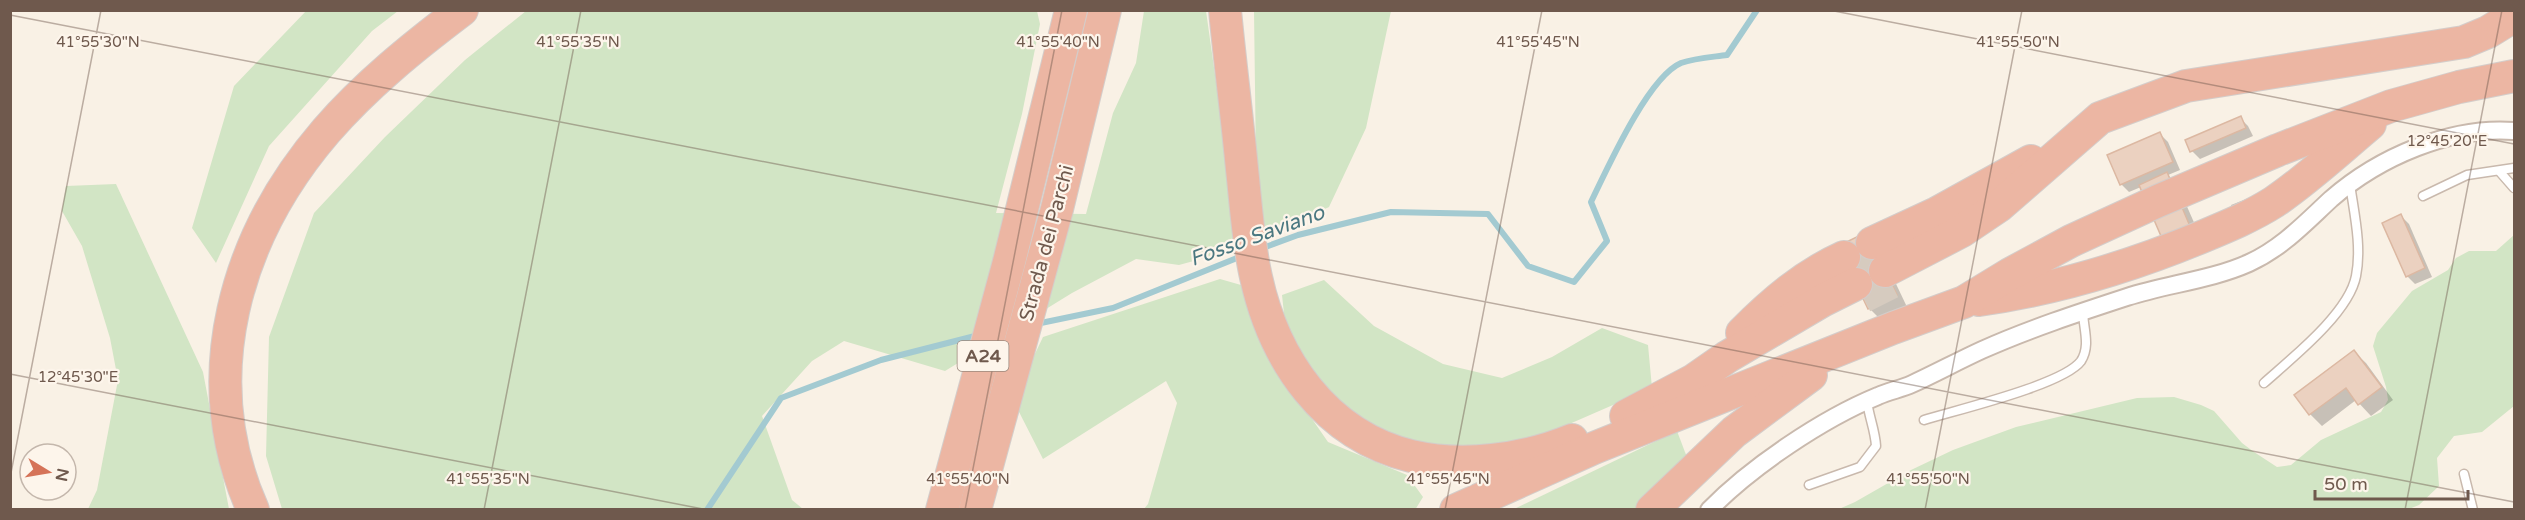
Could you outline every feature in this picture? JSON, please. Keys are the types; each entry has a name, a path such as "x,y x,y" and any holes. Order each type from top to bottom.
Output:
{"highway":[{"path":"253,510 233,447 226,398 226,353 246,261 285,185 326,131 399,59 462,10"},
{"path":"1024,202 1046,45 1048,10"},
{"name":"Strada dei Parchi","path":"942,510 1024,202 1071,10"},
{"name":"Strada dei Parchi","path":"975,510 1057,209 1105,10"},
{"path":"1225,10 1256,275 1274,333 1313,399 1338,422 1366,440 1416,457 1445,461 1474,461 1505,457 1568,442 1626,416 1795,328 1853,277"},
{"path":"2451,45 2490,10"},
{"path":"2074,139 2028,196 1996,227 1959,249 1882,263 1937,213 2074,139 2100,118 2186,86 2451,45 2488,32 2514,16"},
{"path":"1456,510 1594,448 1893,328 1964,302 2051,251 2158,201 2391,106 2459,87 2514,76"},
{"path":"1964,302 2029,292 2075,280 2171,249 2250,216 2299,183 2391,106"},
{"path":"1694,380 1779,298 1820,269 1853,277"},
{"path":"1594,448 1727,357 1822,301 1853,277"},
{"path":"1652,510 1692,469 1754,415 1812,374 1893,328"}],"street":[{"path":"1709,510 1762,465 1815,429 1867,401 1911,384 1982,350 2083,311 2150,289 2211,275 2250,262 2287,240 2350,184 2391,160 2432,143 2493,129 2514,131"}],"lane":[{"path":"2423,196 2467,175 2514,168"},
{"path":"2499,172 2514,188"},
{"path":"2264,383 2312,340 2352,291 2358,262 2350,184"},
{"path":"1924,420 2051,380 2080,362 2088,345 2083,311"},
{"path":"1809,485 1860,467 1876,446 1874,426 1869,415 1867,401"},
{"path":"2464,474 2473,510"}],"green space":[{"path":"307,10 398,11 372,31 269,146 216,263 192,228 234,86"},
{"path":"526,11 1037,11 1040,24 1022,114 996,213 1086,214 1113,113 1136,63 1144,11 1206,11 1228,167 1256,164 1254,11 1391,11 1366,128 1329,207 1241,248 1179,265 1136,259 1072,293 945,371 844,341 812,361 762,416 792,500 803,509 282,509 266,456 269,337 314,213 385,137 465,60"},
{"path":"116,184 203,372 229,509 88,509 97,490 118,380 110,338 82,246 62,211 66,186"},
{"path":"2514,235 2514,406 2482,432 2454,436 2437,458 2439,486 2419,505 2409,509 1839,509 1953,450 2016,427 2137,398 2174,397 2201,405 2214,411 2242,443 2254,452 2277,467 2291,465 2321,440 2381,412 2388,400 2373,346 2377,333 2412,291 2448,270 2456,258 2469,251 2496,251"},
{"path":"1220,279 1241,285 1285,380 1328,442 1407,475 1423,497 1415,510 1144,509 1148,504 1177,403 1166,381 1043,459 1013,400 1043,337"},
{"path":"1324,280 1374,326 1443,364 1502,378 1552,357 1602,328 1648,345 1652,388 1528,442 1463,452 1408,443 1339,413 1286,332 1282,295"},
{"path":"1677,431 1688,460 1644,509 1512,510"}],"building":[{"path":"2241,116 2246,128 2190,152 2185,140"},
{"path":"2160,132 2173,162 2120,185 2107,155"},
{"path":"2167,172 2192,231 2164,243 2139,185"},
{"path":"2401,214 2425,268 2406,277 2382,223"},
{"path":"1867,232 1897,295 1868,309 1838,246"},
{"path":"2354,350 2382,387 2358,405 2346,388 2309,415 2294,395"}],"waterway":[{"name":"Fosso Saviano","path":"1260,249 1298,235 1391,212 1488,214 1528,266 1574,282 1607,241 1591,202 1642,104 1668,72 1681,63 1727,55 1757,10"},
{"name":"Fosso Saviano","path":"1036,324 1113,308 1242,256"},
{"name":"Fosso Saviano","path":"707,510 781,398 881,360 979,335"}],"tunnel":[{"path":"1850,270 1879,257"},
{"path":"1863,297 1891,283"}]}
